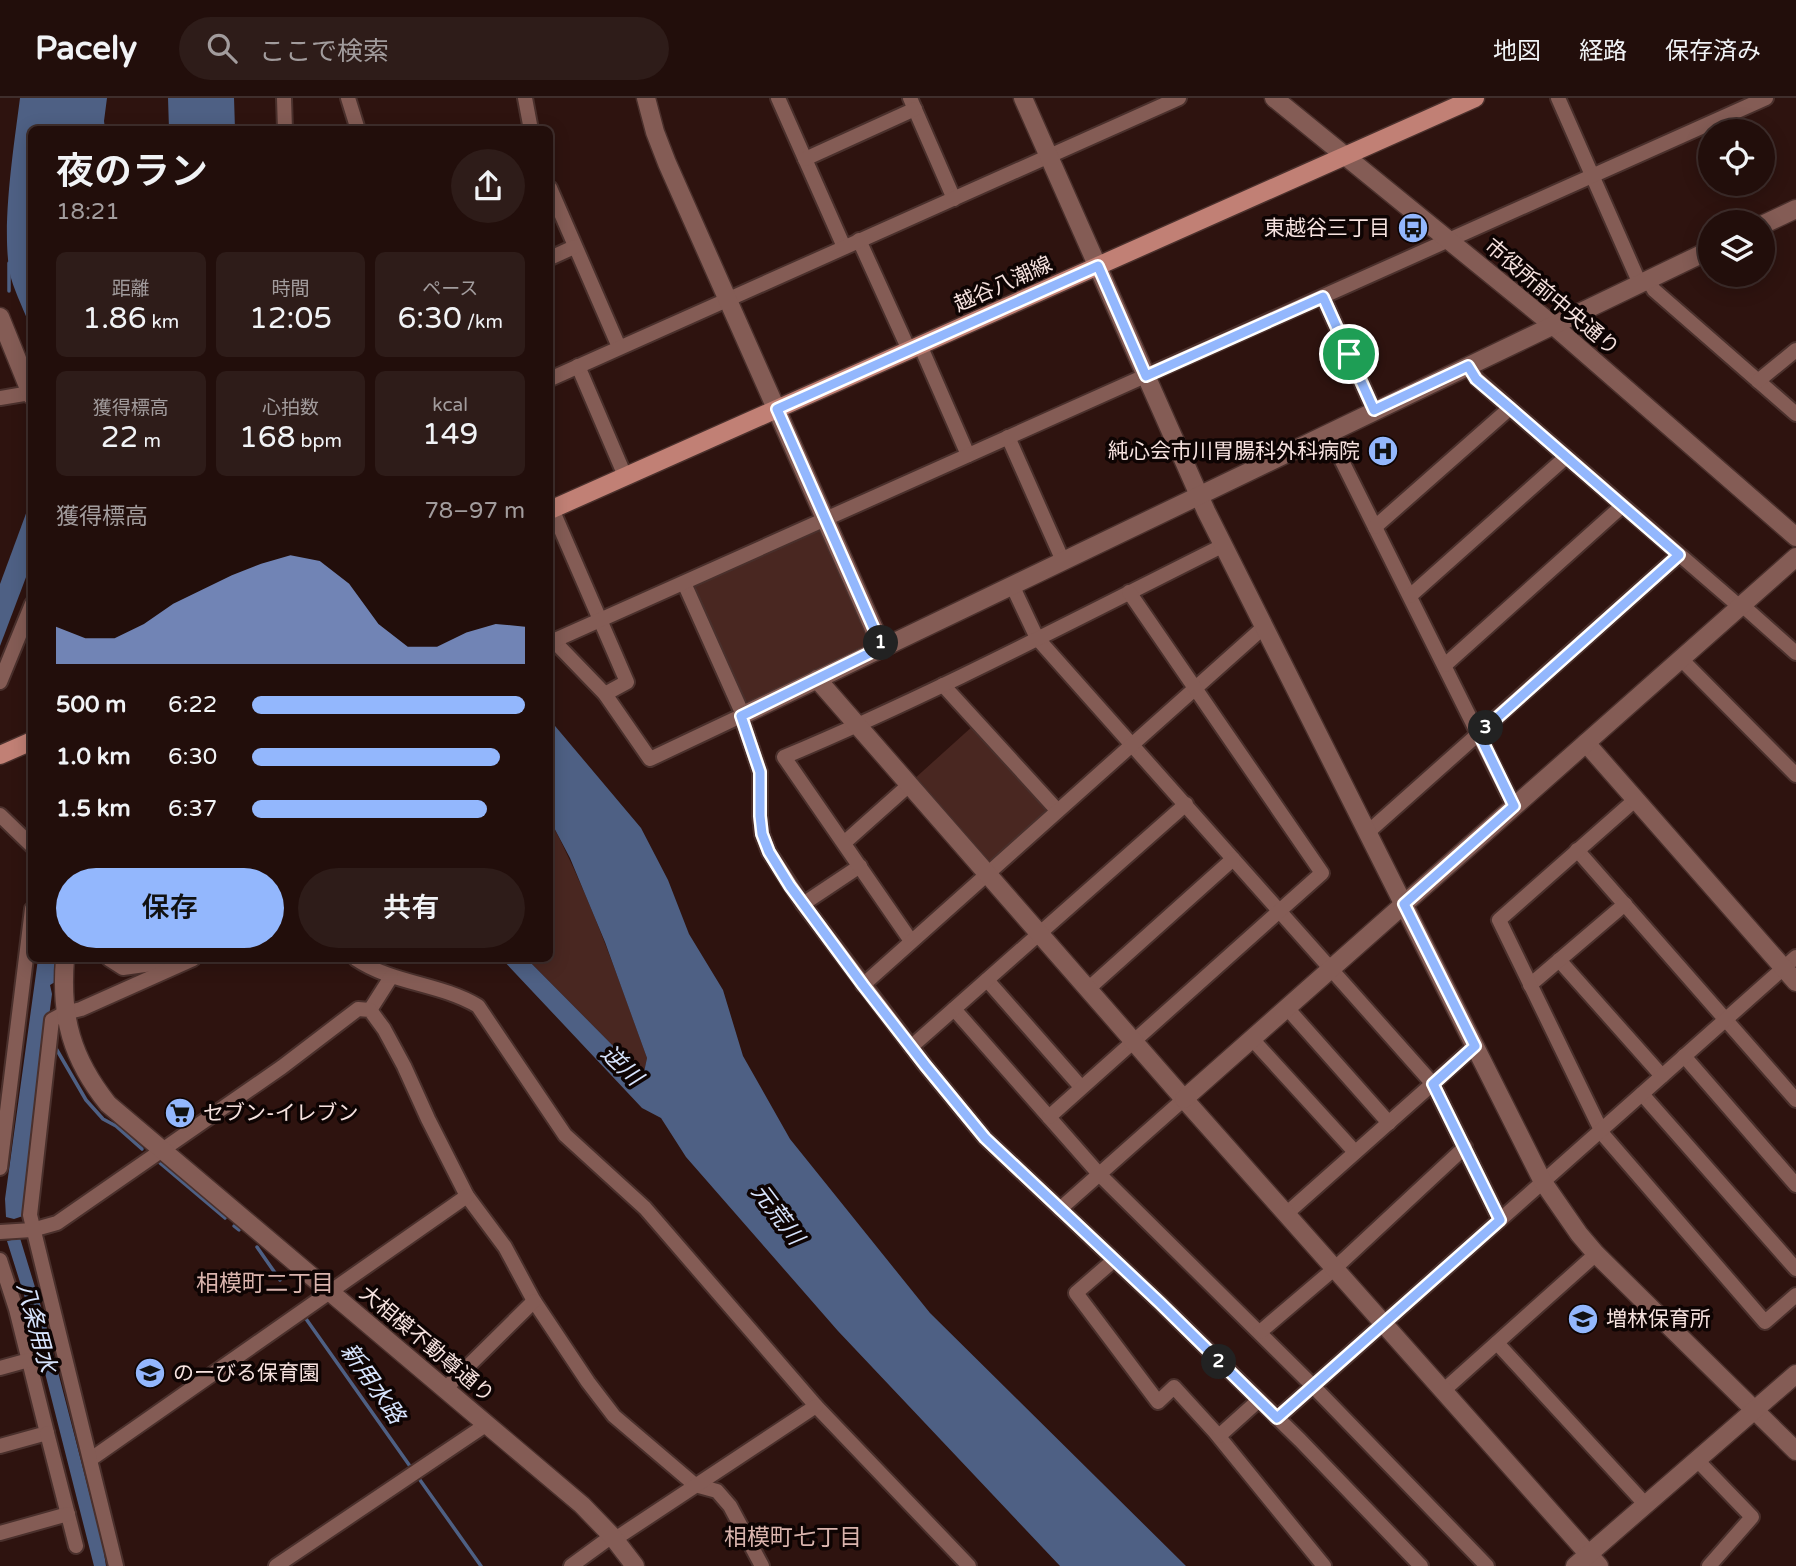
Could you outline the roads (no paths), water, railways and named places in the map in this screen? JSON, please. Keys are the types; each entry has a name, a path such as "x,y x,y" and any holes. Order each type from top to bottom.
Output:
{"main road":[{"name":"越谷八潮線","path":"553,509 1475,98"},
{"path":"0,755 28,743"}],"street":[{"path":"284,98 285,126"},
{"path":"348,98 357,126"},
{"path":"525,98 530,126"},
{"path":"646,98 667,163 882,647"},
{"path":"778,98 844,247"},
{"path":"1023,98 1199,495 1543,1182 1596,1254 1796,1451"},
{"path":"553,378 1179,98"},
{"name":"市役所前中央通り","path":"1274,98 1554,326 1796,537"},
{"path":"1558,98 1592,177 1644,282 1796,414"},
{"path":"553,638 601,620 1766,98"},
{"path":"805,159 913,103 954,199"},
{"path":"553,195 619,348"},
{"path":"1775,219 1796,209"},
{"path":"859,240 968,456"},
{"path":"553,257 574,247"},
{"path":"553,641 605,694 650,759 1698,256"},
{"path":"1323,297 1374,410"},
{"path":"0,317 28,387"},
{"path":"1758,381 1796,351"},
{"path":"578,366 625,476"},
{"path":"1468,366 1476,379 1796,653"},
{"path":"0,398 28,394"},
{"path":"1375,527 1510,408"},
{"path":"1328,433 1514,806"},
{"path":"1008,438 1063,561"},
{"path":"1410,596 1566,457"},
{"path":"1445,665 1622,506"},
{"path":"553,514 627,682 605,694"},
{"path":"911,941 784,757 856,727 1224,545"},
{"path":"1367,833 1679,555"},
{"path":"1060,1209 1796,557"},
{"path":"684,583 742,715 760,772 762,834 769,852 803,904 863,985 985,1138 1259,1400 1421,1566"},
{"path":"1012,584 1037,638 1433,1084 1500,1220"},
{"path":"1049,1117 1322,873 1129,592"},
{"path":"0,682 28,614"},
{"path":"863,985 1265,626"},
{"path":"1681,659 1796,775"},
{"path":"817,680 1443,1391 1587,1562 1646,1505 1796,1374"},
{"path":"943,685 1057,810"},
{"path":"1586,743 1790,962 1796,982"},
{"path":"844,844 909,785"},
{"path":"1636,799 1499,920 1601,1131 1765,1322 1796,1294"},
{"path":"911,1047 1186,804"},
{"path":"0,816 28,842"},
{"path":"1577,850 1796,1100"},
{"path":"1088,989 1233,859"},
{"path":"803,904 860,866"},
{"path":"1530,985 1625,904"},
{"path":"0,1168 3,1113 28,937"},
{"path":"1559,960 1662,1076"},
{"name":"大相模不動尊通り","path":"65,962 65,1013 75,1051 92,1084 108,1104 582,1505 613,1537 635,1566"},
{"path":"114,962 123,968 158,962"},
{"path":"117,1566 30,1215 52,1020 186,962"},
{"path":"362,962 391,977 459,994 478,1006 565,1135 645,1209 816,1406 969,1566"},
{"path":"1277,1418 1790,962"},
{"path":"370,1010 391,977"},
{"path":"987,980 1081,1087"},
{"path":"1286,1008 1388,1123"},
{"path":"1,1232 32,1230 57,1223 282,1068 358,1009 370,1010 384,1029 404,1066 467,1196 505,1247 534,1301 588,1382 614,1416 695,1485 717,1491 730,1506 762,1566"},
{"path":"954,1009 1099,1174 1260,1332 1486,1566"},
{"path":"1252,1039 1354,1152"},
{"path":"1286,1214 1475,1046"},
{"path":"1684,1056 1796,1185"},
{"path":"1642,1094 1796,1269"},
{"path":"1260,1332 1334,1269 1465,1147"},
{"path":"91,1459 467,1196"},
{"path":"1443,1391 1596,1254"},
{"path":"0,1260 16,1309 76,1546"},
{"path":"1114,1260 1076,1293 1158,1402 1174,1387 1219,1436 1324,1566"},
{"path":"445,1389 534,1301"},
{"path":"1497,1343 1646,1505"},
{"path":"0,1368 29,1360"},
{"path":"1219,1436 1259,1400"},
{"path":"571,1566 816,1406"},
{"path":"276,1566 487,1424"},
{"path":"0,1446 47,1433"},
{"path":"1698,1460 1752,1517 1709,1566"},
{"path":"0,1533 68,1514"}],"water":[{"path":"20,98 107,98 105,126 28,126 28,322 15,291 8,259 9,189"},
{"path":"168,98 234,98 235,126 169,126"},
{"path":"28,508 28,572 0,646 0,584"},
{"path":"553,724 641,828 668,880 689,934 723,990 743,1056 790,1139 930,1313 1186,1566 1060,1566 838,1331 686,1157 661,1118 642,1108 505,962 530,962 635,1068 644,1072 647,1058 605,942 570,858 553,826"},
{"path":"38,962 58,962 55,982 50,985 52,994 23,1216 14,1219 6,1217 5,1199"},
{"name":"八条用水","path":"20,1238 42,1310 106,1566 94,1566 30,1314 7,1241"}],"waterway":[{"path":"9,263 9,291"},
{"name":"新用水路","path":"54,1045 86,1100 103,1119 116,1126 142,1149"},
{"name":"新用水路","path":"160,1163 225,1218"},
{"name":"新用水路","path":"234,1226 239,1230"},
{"name":"新用水路","path":"257,1247 280,1280"},
{"name":"新用水路","path":"304,1316 412,1469"},
{"name":"新用水路","path":"420,1480 481,1566"}],"place":[{"name":"東越谷三丁目","path":"1413,228"},
{"name":"純心会市川胃腸科外科病院","path":"1383,451"},
{"name":"セブン-イレブン","path":"180,1113"},
{"name":"増林保育所","path":"1583,1319"},
{"name":"のーびる保育園","path":"150,1373"}],"district":[{"name":"相模町二丁目","path":"265,1283"},
{"name":"相模町七丁目","path":"793,1537"}],"water label":[{"name":"逆川","path":"622,1065"},
{"name":"元荒川","path":"778,1214"}]}
